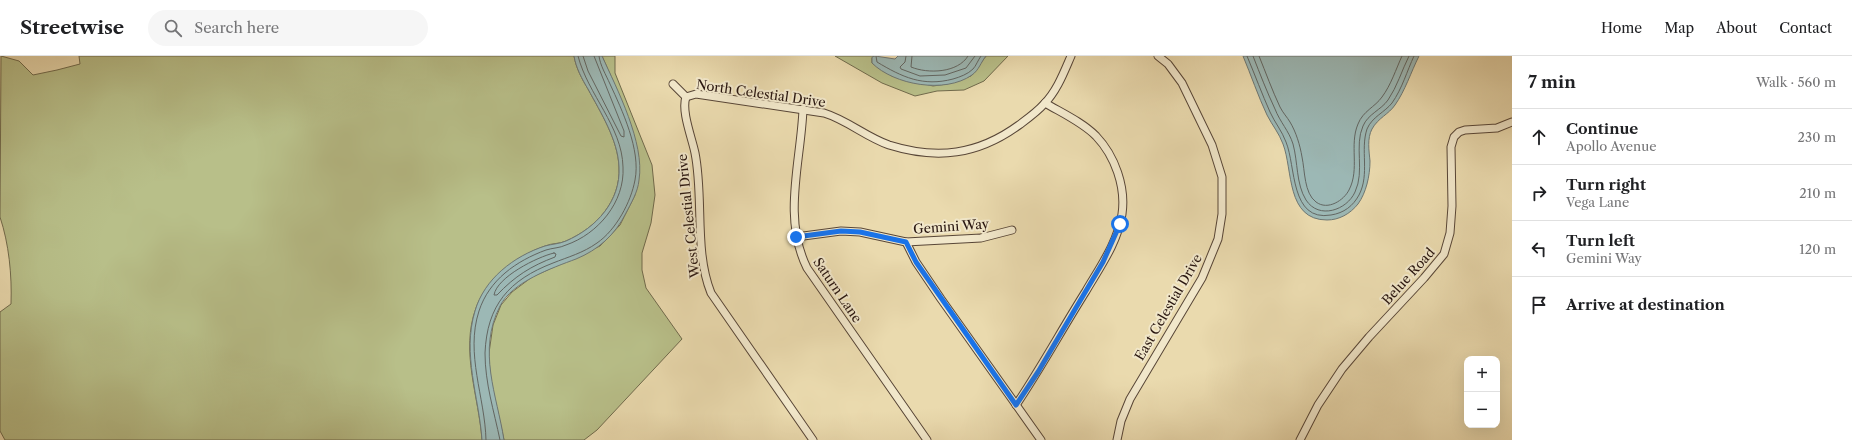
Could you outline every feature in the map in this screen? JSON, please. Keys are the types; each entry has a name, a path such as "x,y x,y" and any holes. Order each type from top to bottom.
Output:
{"street":[{"name":"North Celestial Drive","path":"686,97 696,94 824,113 839,118 864,134 896,147 917,152 949,154 972,149 997,139 1027,118 1045,103 1058,84 1071,56"},
{"name":"East Celestial Drive","path":"1117,440 1121,421 1130,399 1202,278 1218,239 1222,214 1222,177 1212,146 1182,83 1168,64 1158,56"},
{"path":"673,84 686,97"},
{"name":"West Celestial Drive","path":"686,97 684,107 697,163 704,266 708,287 813,440"},
{"path":"1016,405 1038,372 1103,262 1118,231 1122,207 1118,176 1103,145 1088,129 1045,103"},
{"name":"Saturn Lane","path":"803,109 801,146 794,196 794,223 798,248 807,268 926,440"},
{"name":"Belue Road","path":"1300,440 1318,405 1342,369 1444,254 1450,233 1452,206 1451,147 1454,137 1459,132 1465,130 1496,128 1512,122"},
{"name":"Gemini Way","path":"796,237 841,231 860,232 906,242 981,238 1012,230"},
{"path":"906,242 920,268 1041,440"}],"green space":[{"path":"1,56 19,61 33,75 80,64 79,56 574,56 576,65 603,117 616,147 619,179 611,202 596,221 587,229 566,241 548,245 521,257 490,283 480,299 472,324 470,357 482,440 5,440 0,431 0,312 11,304 11,293 8,249 0,217"},
{"path":"602,56 615,56 615,73 652,165 655,195 651,223 642,253 642,270 646,288 682,339 597,430 584,440 504,440 490,377 489,353 493,325 501,305 512,292 532,277 600,246 620,225 635,195 616,88"},
{"path":"835,56 875,56 872,58 872,63 892,76 933,86 947,84 971,76 986,56 1008,56 984,81 964,90 937,91 915,96 882,83"}],"water":[{"path":"574,56 602,56 622,100 634,133 640,165 637,189 622,221 605,241 592,251 545,271 523,283 506,297 500,306 493,323 489,356 504,440 482,440 472,376 470,343 471,327 479,299 485,289 502,270 522,256 533,250 566,241 587,229 604,212 611,202 619,179 616,147 603,117 576,65"},
{"path":"875,56 895,59 898,56 986,56 972,75 961,81 934,85 920,84 893,77 872,63 872,57"},
{"path":"1243,56 1419,56 1399,100 1393,108 1377,122 1370,133 1370,167 1367,184 1358,204 1351,211 1340,218 1331,220 1314,218 1304,212 1293,192 1286,155 1280,136 1269,119"}],"route":[{"path":"796,237 831,231 841,231 860,232 906,242 916,262 1016,405 1038,372 1095,277 1111,247 1120,224"}]}
